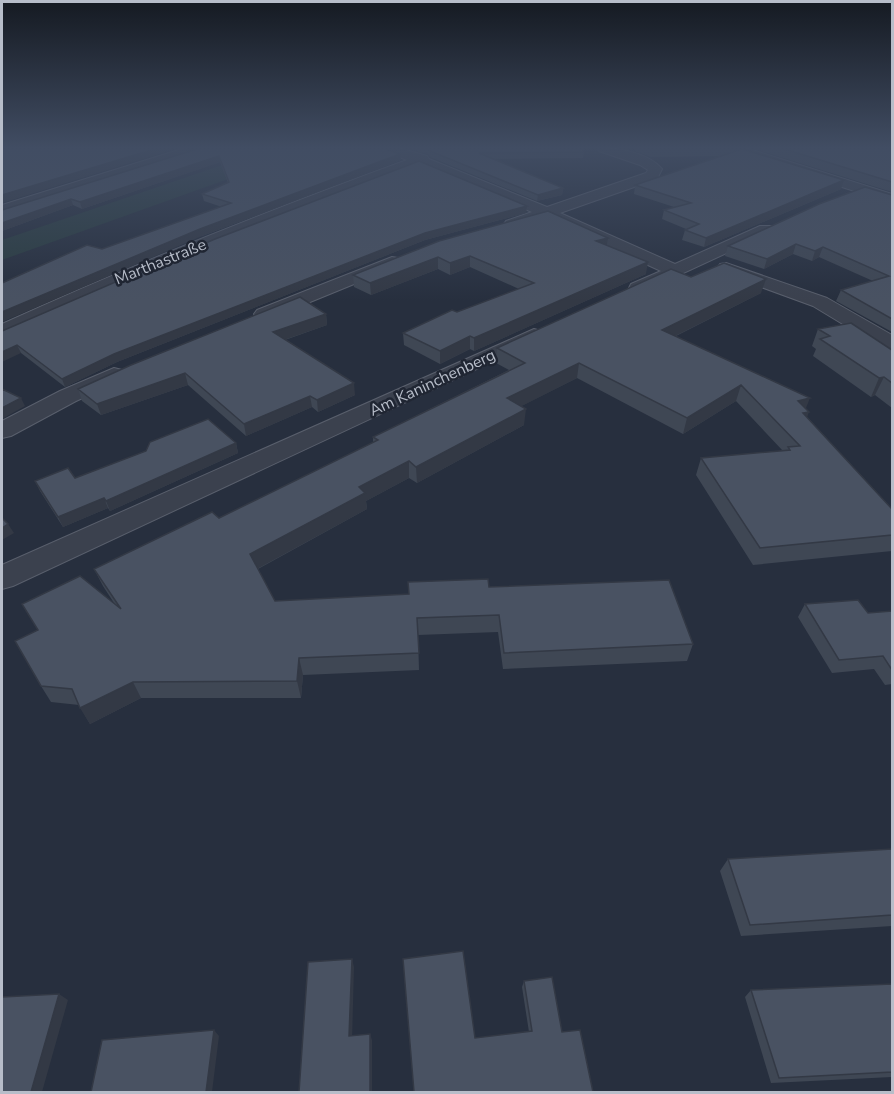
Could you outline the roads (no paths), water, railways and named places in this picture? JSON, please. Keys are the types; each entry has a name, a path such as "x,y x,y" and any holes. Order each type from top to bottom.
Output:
{"street":[{"path":"2,210 36,199"},
{"name":"Marthastraße","path":"2,332 144,267 311,199"},
{"path":"513,199 676,271"},
{"path":"494,230 588,199"},
{"path":"828,201 834,199"},
{"path":"621,296 790,218"},
{"path":"247,321 410,255"},
{"path":"700,259 820,302 892,344"},
{"name":"Am Kaninchenberg","path":"2,578 556,325"},
{"path":"2,431 68,396 137,365"}]}
